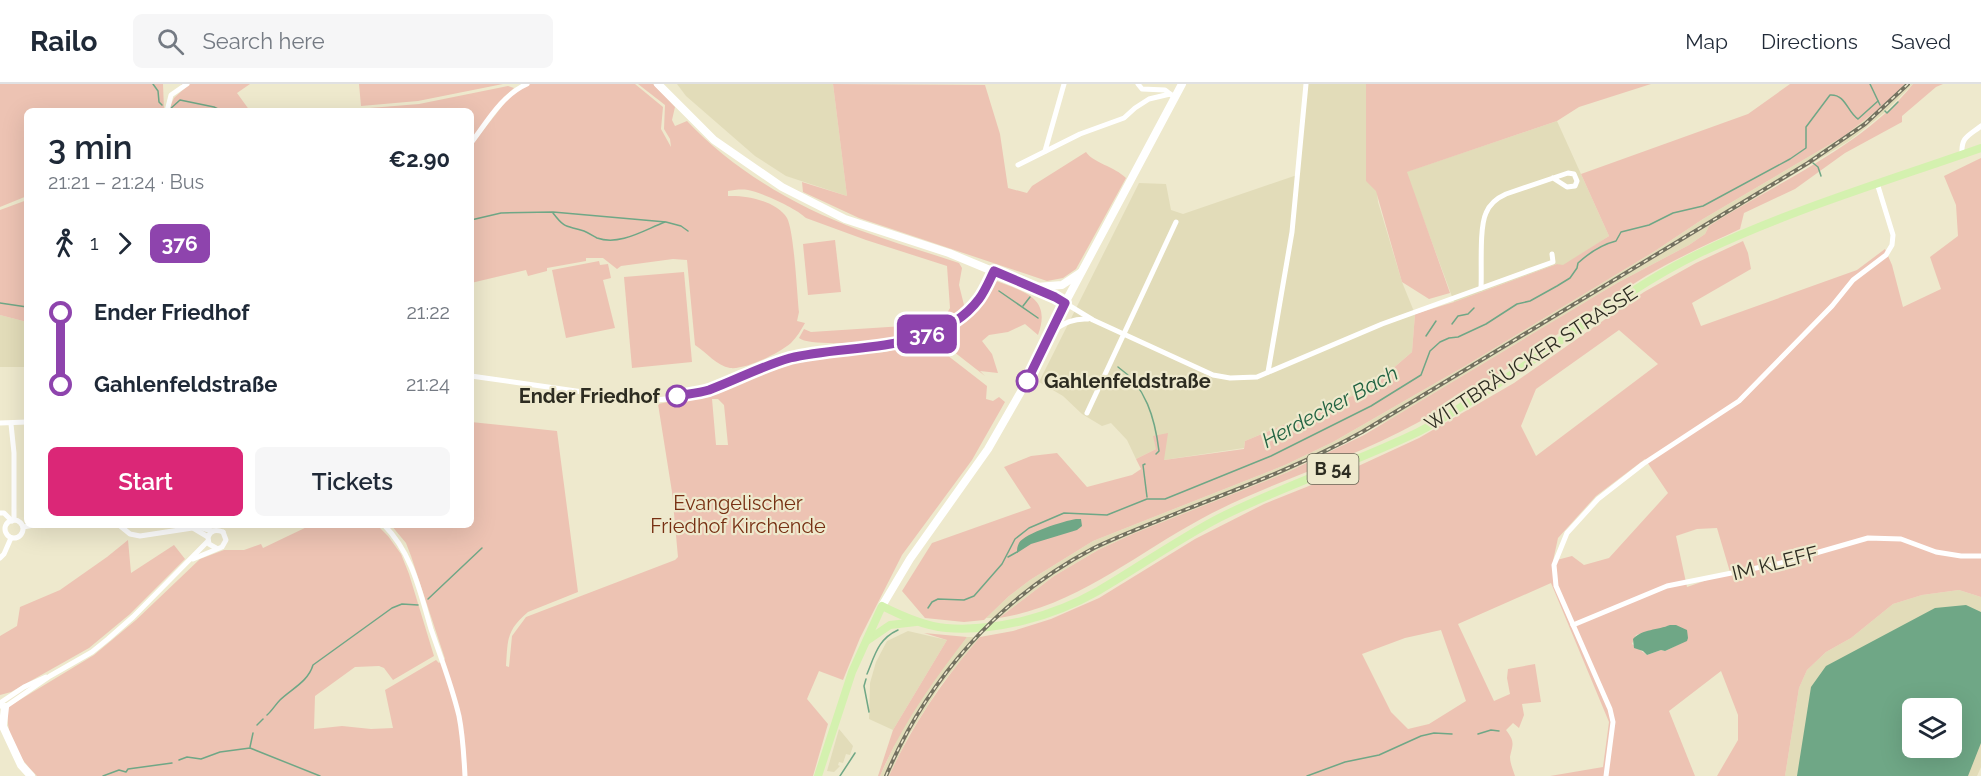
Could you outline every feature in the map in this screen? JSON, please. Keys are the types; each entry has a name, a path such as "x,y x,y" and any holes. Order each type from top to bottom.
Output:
{"main road":[{"path":"658,84 714,140 782,187 845,219 949,253 1065,303"},
{"path":"818,776 843,695 882,606 910,559 988,449 1027,381 1173,96 1182,84"},
{"name":"WITTBRÄUCKER STRASSE","path":"882,606 919,622 944,628 997,626 1053,612 1097,592 1158,553 1219,519 1417,432 1471,401 1632,292 1700,253 1752,230 1877,183 1981,148"},
{"path":"1032,287 1062,285 1082,272"},
{"name":"WITTBRÄUCKER STRASSE","path":"865,642 886,627 897,623 919,622"},
{"path":"2,705 1,723 21,765 30,776"}],"street":[{"path":"167,108 171,95 187,84"},
{"path":"474,139 506,98 527,84"},
{"path":"1045,151 1064,84"},
{"path":"1138,84 1142,89 1165,90 1173,96"},
{"path":"1268,372 1292,232 1306,84"},
{"path":"1018,165 1094,129 1124,118 1149,99 1173,96"},
{"path":"1962,154 1961,144 1964,138 1981,126"},
{"path":"1481,288 1484,218 1487,210 1497,198 1553,178"},
{"path":"1606,776 1613,722 1610,709 1555,580 1554,565 1567,533 1598,499 1643,464 1739,401 1825,314 1853,280 1886,255 1892,245 1893,236 1877,183"},
{"path":"1086,413 1176,222"},
{"path":"1065,303 1093,320 1213,375 1230,378 1257,376 1382,324 1553,262 1552,254"},
{"path":"474,376 627,399 656,400 687,395 707,390 787,359 827,351 885,345 936,331 969,310 980,298 994,271"},
{"path":"1051,332 1078,318 1093,320"},
{"path":"0,423 24,422"},
{"path":"10,424 14,453 13,521"},
{"path":"0,513 21,523 23,527 21,536 0,537"},
{"path":"0,558 4,554 9,536 6,525 13,521"},
{"path":"123,528 130,534 140,536 191,528 212,533 223,532"},
{"path":"190,559 225,544 224,528"},
{"path":"387,528 406,555 447,674 459,718 465,776"},
{"path":"212,533 211,546 217,549"},
{"path":"2,705 92,652 108,639 133,618 212,533"},
{"name":"IM KLEFF","path":"1573,625 1667,586 1770,566 1868,538 1900,539 1936,552 1960,556 1981,556"}],"shaded area":[{"path":"677,84 833,84 847,196 786,176 755,156 686,96"},
{"path":"1306,84 1367,84 1378,202 1402,282 1415,314 1412,352 1369,389 1245,441 1244,448 1164,460 1156,449 1136,459 1127,440 1111,423 1102,426 1082,414 1063,396 1039,382 1139,183 1166,184 1171,210 1183,214 1297,175"},
{"path":"1905,84 1913,84 1884,113 1849,141 1709,226 1705,234 1689,245 1617,283 1391,419 1288,472 1098,550 1054,576 999,618 986,618 1030,580 1093,541 1285,465 1333,442 1465,366 1655,251 1703,219 1844,136 1880,108"},
{"path":"1557,121 1609,236 1563,266 1557,264 1454,302 1406,172"},
{"path":"0,315 24,321 24,367 0,367"},
{"path":"1081,519 1082,526 1077,530 1031,544 1017,553 1019,543 1029,535"},
{"path":"1959,590 1981,597 1981,767 1977,776 1785,776 1799,688 1807,670 1826,652 1851,638 1893,604 1922,595"},
{"path":"1966,605 1981,612 1981,743 1968,776 1797,776 1811,687 1826,666 1935,608"},
{"path":"1670,625 1687,630 1687,641 1665,651 1661,650 1647,655 1634,648 1633,639 1637,636 1645,631"},
{"path":"908,631 947,640 893,730 869,719 870,683 876,662 887,641"},
{"path":"967,637 980,637 940,686 909,735 889,776 880,776 900,733 932,681"},
{"path":"839,729 853,746 850,755 846,754 843,763 839,762 840,766 834,772 827,771"}],"green space":[{"path":"0,84 163,84 164,108 24,108 24,197 0,207"},
{"path":"181,84 250,84 237,93 248,108 169,108 174,98 185,88"},
{"path":"359,84 503,84 418,101 361,106"},
{"path":"530,84 635,84 663,107 661,129 671,147 670,139 664,129 665,105 638,84 653,84 675,107 672,120 675,126 687,121 705,139 745,171 789,198 835,221 959,263 962,268 959,285 964,305 955,316 946,321 943,320 950,308 947,266 806,218 778,201 754,191 743,190 728,191 728,196 769,203 787,218 795,263 799,312 797,321 805,323 791,343 753,364 737,368 725,367 695,345 687,260 673,259 621,266 617,269 603,258 586,258 586,261 547,268 547,271 528,276 526,270 474,282 474,142 507,100 519,89"},
{"path":"833,84 985,85 1000,134 1008,188 1027,193 1032,186 1086,152 1093,159 1126,178 1076,269 1063,278 1047,281 859,218 803,192 802,182 847,196"},
{"path":"1366,84 1651,84 1579,107 1557,121 1407,172 1450,293 1429,299 1402,282 1376,191 1366,181"},
{"path":"1790,84 1905,84 1880,108 1844,136 1703,219 1655,251 1465,366 1333,442 1285,465 1093,541 1030,580 984,620 964,622 925,618 902,591 932,543 1031,508 1004,467 1031,456 1057,453 1087,487 1132,475 1141,469 1136,459 1156,449 1153,436 1168,433 1164,460 1244,449 1245,441 1369,389 1412,352 1415,314 1557,264 1563,265 1609,236 1581,174 1748,114"},
{"path":"1913,84 1943,84 1936,87 1902,116 1902,122 1845,153 1795,189 1744,213 1740,229 1646,276 1447,407 1364,449 1255,493 1201,519 1104,578 1054,603 999,618 1054,576 1098,550 1288,472 1364,435 1617,283 1689,245 1705,234 1709,226 1844,145 1893,106"},
{"path":"508,86 514,88 504,97 474,136 474,108 370,108 419,104"},
{"path":"1981,158 1981,597 1959,590 1922,595 1893,604 1851,638 1826,652 1807,670 1799,688 1785,776 1717,776 1738,740 1738,715 1721,671 1669,711 1695,776 1550,776 1603,767 1609,722 1551,583 1458,624 1494,701 1510,694 1508,669 1535,664 1541,702 1522,704 1524,715 1519,728 1513,723 1506,730 1512,740 1510,759 1515,776 889,776 930,703 980,637 1013,631 1051,619 1099,598 1195,539 1264,504 1354,468 1419,438 1514,383 1644,292 1696,263 1743,241 1751,269 1692,303 1701,326 1857,270 1885,249 1892,265 1903,307 1941,289 1930,257 1958,236 1956,205 1944,176","holes":["1619,330 1658,364 1536,456 1521,426 1536,389","1645,459 1668,493 1609,558 1584,565 1572,556 1553,561 1558,538 1596,496","1717,528 1730,572 1687,587 1676,536 1697,529","1659,629 1682,643 1665,651 1661,650 1647,655 1632,644 1636,635","1441,630 1466,701 1429,724 1408,729 1391,712 1362,654 1405,638"]},
{"path":"24,201 24,321 0,315 0,210"},
{"path":"835,240 841,292 808,295 803,244"},
{"path":"599,261 600,265 608,264 611,278 603,280 615,328 566,338 552,270"},
{"path":"684,272 692,362 632,368 624,277"},
{"path":"994,280 1025,293 1038,304 1041,312 1038,335 1025,324 1008,332 989,335 982,341 992,354 998,373 980,371 985,376 949,348 918,346 958,326 958,322 983,301"},
{"path":"935,324 934,328 920,333 885,340 819,343 799,338 804,329 811,332"},
{"name":"Evangelischer Friedhof Kirchende","path":"904,347 910,352 947,355 987,386 986,399 993,401 999,397 1005,402 972,460 902,555 860,638 843,680 819,671 807,699 828,724 813,776 37,776 14,745 8,727 8,707 94,655 136,620 200,559 224,550 244,550 261,544 263,548 305,528 380,528 401,554 434,656 393,680 384,668 379,666 355,667 315,696 314,729 342,726 371,729 393,728 385,690 436,660 439,663 445,659 406,543 394,528 474,528 474,422 557,431 578,592 528,612 521,619 510,636 506,666 509,667 512,636 526,617 678,557 672,492 658,404 709,394 788,364 828,356 885,352","holes":["712,399 718,399 724,405 728,445 716,445"]},
{"path":"128,540 131,573 174,545 185,559 130,614 89,648 11,692 0,695 0,636 17,626 20,607 60,590"},
{"path":"924,633 967,637 919,704 878,776 893,730 947,640"}],"waterway":[{"path":"153,84 158,91 159,102 162,105"},
{"path":"1870,84 1880,105"},
{"name":"Herdecker Bach","path":"928,608 938,599 964,600 974,596 1002,564 1015,539 1029,528 1064,513 1107,515 1147,499 1165,499 1271,456 1371,406 1421,375 1430,351 1440,342 1458,337 1486,324 1517,304 1530,301 1557,286 1570,278 1582,259 1600,247 1616,241 1621,232 1649,225 1673,213 1703,206 1790,159 1806,148 1806,127 1830,95 1840,97 1858,119 1878,101"},
{"path":"171,108 180,100 216,108"},
{"name":"Herdecker Bach","path":"1885,111 1887,113 1898,102"},
{"path":"1813,163 1818,167 1821,176"},
{"path":"474,219 501,213 553,212 666,222 681,226 688,231"},
{"path":"553,213 567,226 606,240 623,239 665,222"},
{"path":"999,291 1038,318"},
{"path":"1023,306 1030,297"},
{"path":"0,303 24,307"},
{"path":"1452,324 1458,316 1468,314 1474,308"},
{"path":"1426,336 1436,321"},
{"path":"1118,367 1136,384 1148,404 1159,451 1156,454"},
{"path":"1145,464 1143,465 1147,497"},
{"path":"428,599 482,548"},
{"path":"1008,557 1017,552"},
{"path":"267,715 280,700 303,681 313,665 392,608 402,604 418,605"},
{"name":"Herdecker Bach","path":"867,674 882,643 898,630"},
{"name":"Herdecker Bach","path":"866,679 864,686 869,712"},
{"path":"257,725 263,719"},
{"path":"1478,734 1491,730 1499,731"},
{"path":"250,747 253,733"},
{"path":"1307,776 1345,762 1379,755 1421,736 1434,733 1452,734"},
{"path":"179,760 187,757 201,759 220,752 250,748 320,776"},
{"name":"Herdecker Bach","path":"840,776 855,753"},
{"path":"103,776 119,770 126,772 128,769 172,763"}],"railway":[{"path":"886,776 923,706 970,644 998,616 1060,568 1105,543 1273,475 1362,432 1808,163 1865,124 1908,84"}],"bus line":[{"name":"376","path":"677,396 707,390 787,359 807,354 855,350 929,334 955,321 969,310 980,298 994,271 1065,303 1027,381"}],"place":[{"name":"Gahlenfeldstraße","path":"1027,381"},
{"name":"Ender Friedhof","path":"677,396"}]}
